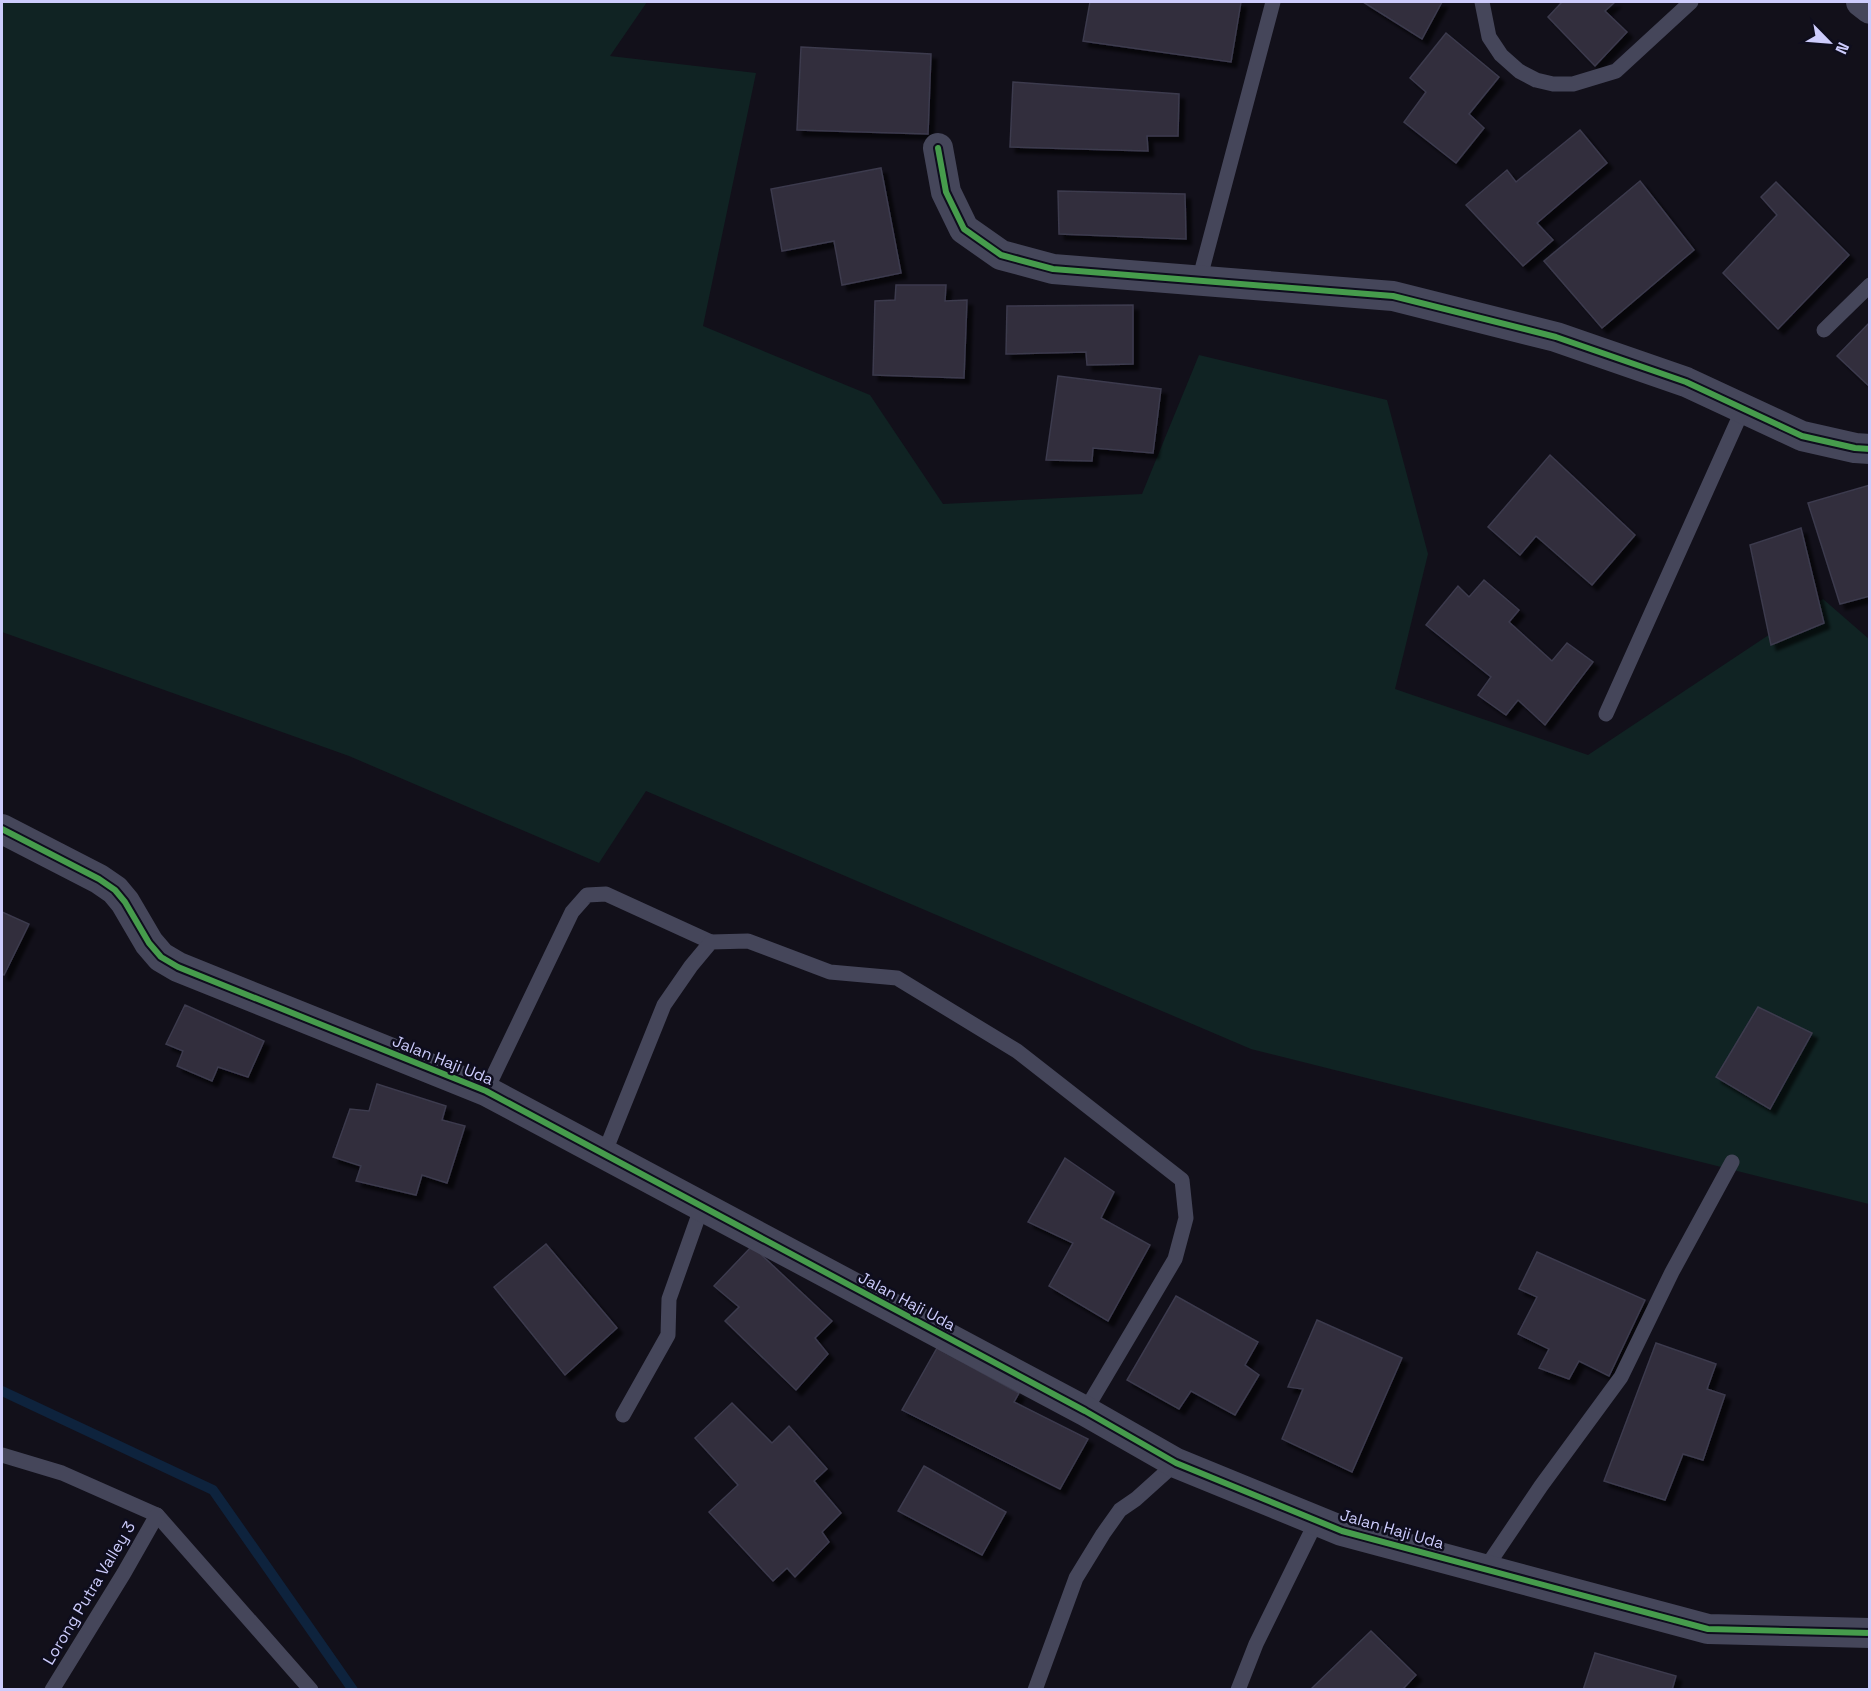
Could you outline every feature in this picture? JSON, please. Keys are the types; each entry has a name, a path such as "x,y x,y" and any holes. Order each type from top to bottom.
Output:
{"street":[{"path":"1861,2 1869,9"},
{"path":"938,148 946,192 963,230 1001,255 1053,269 1393,296 1556,337 1686,382 1802,436 1854,448 1869,449"},
{"name":"Jalan Haji Uda","path":"2,829 99,879 114,890 125,902 160,957 178,967 486,1091 1084,1411 1176,1463 1342,1531 1708,1629 1869,1633"}],"lane":[{"path":"1199,281 1274,2"},
{"path":"1482,2 1489,37 1501,55 1519,71 1536,80 1553,84 1573,84 1616,72 1691,2"},
{"path":"1824,330 1869,285"},
{"path":"1606,714 1743,409"},
{"path":"486,1091 572,912 587,895 606,894 711,942 748,941 831,972 897,978 1017,1052 1182,1180 1186,1218 1175,1258 1084,1411"},
{"path":"604,1154 664,1005 711,942"},
{"path":"1485,1569 1541,1486 1621,1377 1672,1272 1731,1162"},
{"path":"623,1415 668,1335 669,1299 702,1206"},
{"path":"2,1455 62,1473 157,1515 311,1689"},
{"path":"1035,1689 1076,1578 1097,1542 1120,1510 1136,1499 1176,1463"},
{"name":"Lorong Putra Valley 3","path":"52,1689 157,1515"},
{"path":"1238,1689 1256,1644 1317,1520"}],"green space":[{"path":"2,2 647,2 610,56 756,73 703,326 870,395 943,504 1142,494 1199,355 1387,400 1428,554 1395,689 1588,755 1823,599 1869,639 1869,1204 1251,1049 646,791 599,863 349,756 2,632"}],"building":[{"path":"1090,2 1241,2 1231,62 1083,41"},
{"path":"1363,2 1442,2 1422,39"},
{"path":"1562,2 1615,2 1605,11 1627,32 1595,66 1548,17"},
{"path":"1446,33 1499,77 1469,114 1484,128 1456,163 1404,122 1426,92 1410,78"},
{"path":"801,47 931,54 928,134 797,130"},
{"path":"1013,82 1179,94 1178,136 1147,136 1148,151 1010,147"},
{"path":"1580,130 1607,163 1537,223 1553,240 1523,266 1466,205 1507,170 1516,182"},
{"path":"881,168 901,273 842,285 834,241 782,251 771,189"},
{"path":"1640,181 1694,250 1602,328 1544,261"},
{"path":"1776,182 1849,255 1778,329 1723,273 1777,215 1761,197"},
{"path":"1058,191 1185,194 1186,239 1059,234"},
{"path":"896,285 946,285 945,301 967,300 964,378 873,375 875,301 895,300"},
{"path":"1133,305 1133,364 1087,365 1086,352 1006,354 1007,306"},
{"path":"1870,322 1870,387 1837,356"},
{"path":"1058,376 1161,389 1153,453 1093,448 1092,461 1046,460"},
{"path":"1550,455 1635,535 1592,585 1536,536 1520,555 1488,527"},
{"path":"1870,485 1870,596 1840,604 1808,503"},
{"path":"1801,528 1824,623 1771,645 1750,545"},
{"path":"1484,580 1519,610 1509,622 1552,661 1567,643 1593,662 1545,725 1518,700 1506,715 1478,695 1491,677 1426,625 1458,586 1469,597"},
{"path":"2,912 29,924 4,975 2,974"},
{"path":"185,1005 264,1041 248,1077 218,1067 212,1081 177,1066 183,1051 166,1044"},
{"path":"1758,1007 1812,1033 1770,1109 1716,1077"},
{"path":"377,1084 446,1106 442,1120 465,1126 447,1183 422,1175 416,1195 356,1181 361,1166 333,1157 350,1109 369,1111"},
{"path":"1065,1158 1114,1192 1101,1218 1150,1245 1108,1321 1049,1286 1073,1243 1028,1222"},
{"path":"546,1244 617,1328 565,1375 494,1287"},
{"path":"752,1246 832,1321 815,1338 828,1354 796,1390 725,1321 739,1307 714,1286"},
{"path":"1537,1252 1645,1300 1609,1376 1579,1361 1569,1379 1539,1368 1549,1349 1518,1334 1537,1297 1519,1289"},
{"path":"1176,1296 1258,1342 1245,1365 1259,1375 1235,1415 1191,1391 1179,1409 1127,1380"},
{"path":"1317,1320 1402,1358 1352,1472 1282,1439 1303,1389 1288,1387"},
{"path":"1656,1343 1716,1364 1707,1389 1725,1395 1703,1460 1683,1454 1665,1500 1604,1481"},
{"path":"937,1348 1019,1393 1014,1402 1088,1439 1060,1489 902,1410"},
{"path":"732,1403 772,1443 789,1426 827,1469 814,1481 841,1513 822,1532 829,1542 795,1577 787,1568 773,1581 709,1512 738,1485 695,1438"},
{"path":"924,1466 1006,1512 982,1555 898,1511"},
{"path":"1371,1631 1416,1675 1402,1690 1310,1690"},
{"path":"1595,1653 1676,1676 1672,1690 1583,1690"}],"waterway":[{"path":"2,1391 213,1490 353,1690"}],"cycle path":[{"path":"938,148 946,192 964,229 1001,255 1053,269 1393,296 1556,337 1686,382 1802,436 1855,448 1870,449"},
{"path":"2,829 99,879 115,890 125,902 149,943 161,957 178,967 486,1091 1085,1411 1176,1463 1342,1531 1708,1629 1870,1633"}]}
